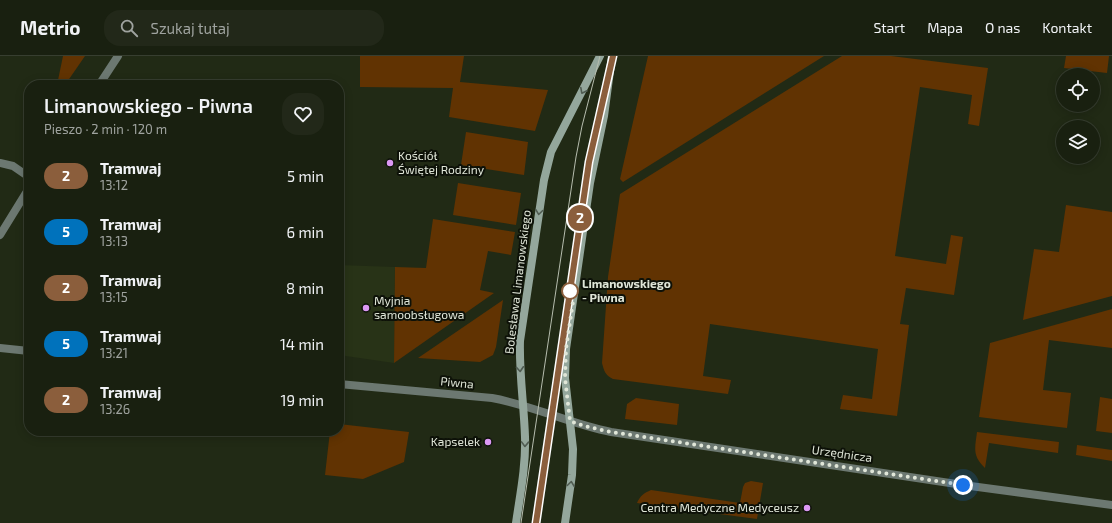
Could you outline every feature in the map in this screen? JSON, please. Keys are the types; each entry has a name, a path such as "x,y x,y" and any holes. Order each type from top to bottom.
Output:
{"street":[{"path":"102,80 118,56"},
{"name":"Bolesława Limanowskiego","path":"516,523 524,468 525,437 519,362 520,341 544,180 551,152 600,56"},
{"path":"565,523 572,475 573,450 565,378 566,349 590,183 604,116 612,56"},
{"path":"0,163 13,166 24,174"},
{"path":"0,235 24,196"},
{"path":"0,348 24,350"},
{"name":"Piwna","path":"344,384 492,398 523,405 570,421"},
{"name":"Urzędnicza","path":"570,421 584,426 611,432 963,485 1112,505"}],"shaded area":[{"path":"63,56 85,56 68,80 58,80"},
{"path":"360,56 464,56 460,82 548,90 535,131 449,117 453,88 360,87"},
{"path":"648,56 824,56 623,182 620,179"},
{"path":"842,56 891,56 988,68 979,126 968,124 972,95 920,87 895,256 946,264 951,235 963,237 954,295 906,288 900,324 909,325 897,416 840,409 843,395 872,399 878,349 710,324 703,376 731,380 728,394 613,379 608,376 602,363 608,277 620,194"},
{"path":"1066,56 1109,56 1107,73 1100,72 1100,68 1064,68"},
{"path":"466,132 528,142 524,175 461,165"},
{"path":"458,183 521,193 516,225 453,215"},
{"path":"1066,205 1112,212 1112,296 1023,320 1034,249 1059,252"},
{"path":"433,219 515,232 511,255 488,251 480,290 494,293 394,363 395,267 426,268"},
{"path":"344,265 395,267 394,363 344,356"},
{"path":"503,300 496,347 493,355 480,362 418,358"},
{"path":"1112,309 1112,348 1049,340 1043,390 1071,393 1067,428 979,417 990,343"},
{"path":"1100,397 1112,399 1112,433 1096,431"},
{"path":"636,398 679,404 677,425 625,419 627,404"},
{"path":"344,425 409,432 404,462 363,479 325,475 329,436 344,436"},
{"path":"977,432 1059,442 1058,453 989,443 985,468 978,460 975,452"},
{"path":"1077,445 1112,450 1112,461 1076,455"},
{"path":"751,481 763,483 757,519 637,503 642,495 651,490 740,503 745,483"}],"tram line":[{"path":"521,523 576,157 582,126 600,56"},
{"path":"536,523 591,151 613,56"},
{"name":"2","path":"536,523 589,162 613,56"}],"place":[{"name":"Kościół Świętej Rodziny","path":"390,163"},
{"name":"Limanowskiego - Piwna","path":"570,291"},
{"name":"Myjnia samoobsługowa","path":"366,308"},
{"name":"Kapselek","path":"488,442"},
{"name":"Centra Medyczne Medyceusz","path":"807,508"}],"route":[{"path":"570,291 575,288 566,349 565,378 570,421 598,430 963,485"}]}
